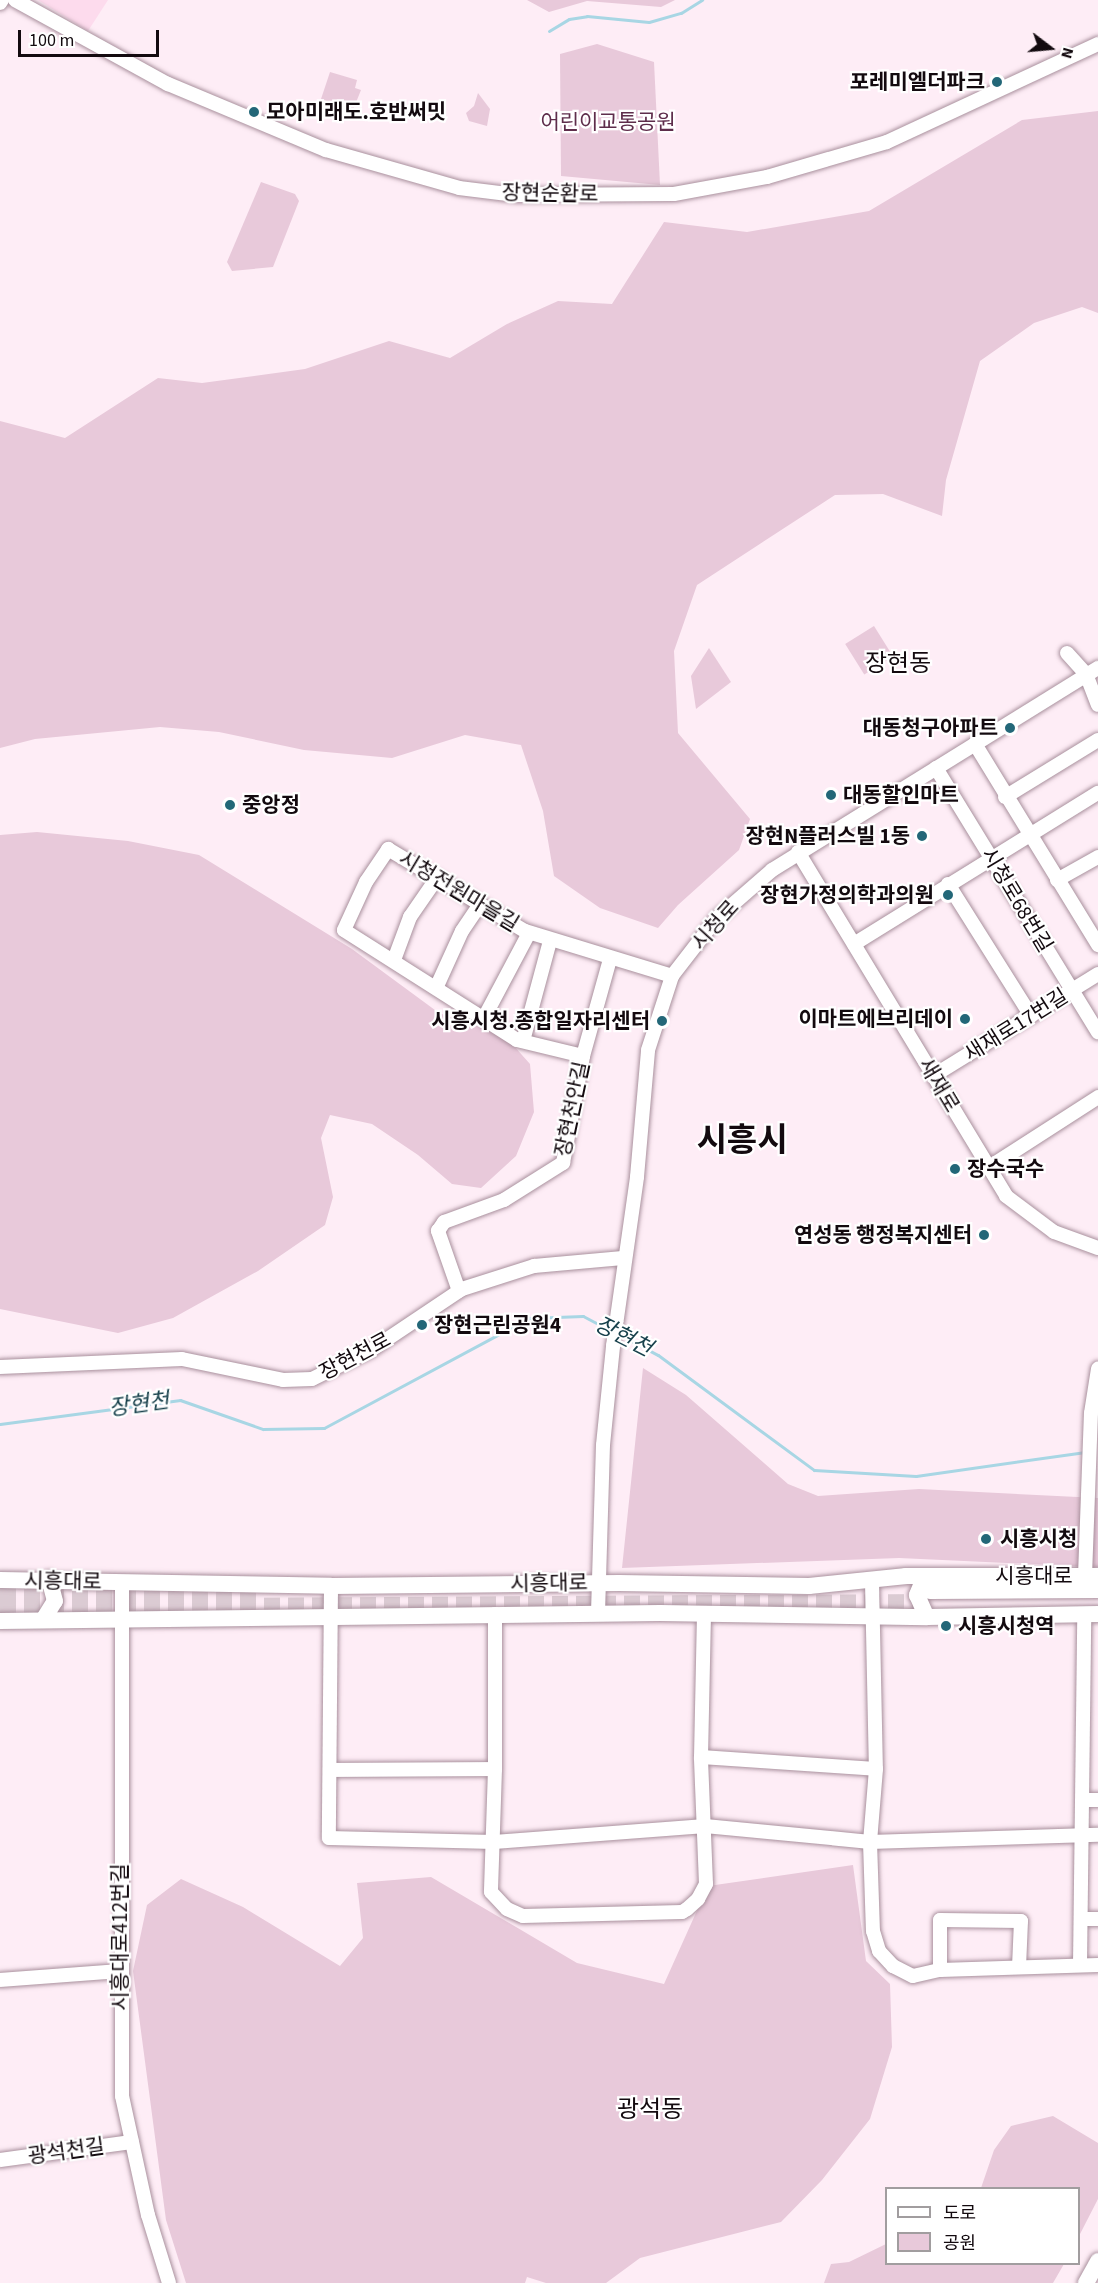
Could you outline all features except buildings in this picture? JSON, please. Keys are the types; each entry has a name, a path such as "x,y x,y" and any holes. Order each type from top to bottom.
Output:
{"main road":[{"name":"시흥대로","path":"0,1621 123,1617 598,1613 872,1616 928,1596 1092,1576"},
{"name":"시흥대로","path":"0,1580 49,1579 122,1584 331,1586 599,1583 809,1586 872,1582 928,1596 1091,1614"},
{"path":"44,1620 55,1601 49,1579"},
{"path":"808,1614 817,1599 809,1586"},
{"name":"시흥대로","path":"928,1596 1098,1590"},
{"name":"시흥대로","path":"928,1596 1098,1600"},
{"path":"1086,2283 1098,2261"}],"street":[{"name":"장현순환로","path":"15,0 168,84 326,150 459,188 516,195 674,194 767,177 887,142 1098,44"},
{"path":"1067,653 1092,671 1098,705"},
{"name":"시청로","path":"598,1613 603,1445 613,1346 621,1295 623,1258 637,1177 648,1050 672,976 717,918 798,852 1092,671"},
{"path":"1005,797 1098,740"},
{"path":"975,744 1005,797 1098,945"},
{"name":"시청로68번길","path":"936,768 1098,1032"},
{"path":"854,944 991,857 1098,793"},
{"name":"시청전원마을길","path":"583,1056 523,1041 344,930 366,882 388,849 529,933 672,976"},
{"name":"새재로","path":"798,852 1006,1196 1054,1232 1098,1248"},
{"path":"1057,880 1098,857"},
{"path":"394,960 410,917 437,878"},
{"path":"948,884 1030,1016"},
{"path":"437,986 462,932 480,904"},
{"path":"1085,924 1098,916"},
{"path":"486,1016 529,933"},
{"path":"523,1041 550,941"},
{"name":"장현천안길","path":"459,1291 438,1231 444,1222 504,1200 563,1163 583,1056 610,958"},
{"name":"새재로17번길","path":"933,1076 1098,974"},
{"path":"988,1168 1098,1097"},
{"name":"장현천로","path":"0,1367 182,1359 283,1380 312,1379 371,1350 459,1291 534,1266 623,1258"},
{"path":"1092,1576 1091,1413 1098,1369"},
{"path":"872,1582 876,1770 870,1842 873,1931 879,1951 893,1966 913,1976 940,1970 1098,1965"},
{"name":"시흥대로412번길","path":"122,1584 120,1971 122,2096 148,2215 169,2283"},
{"path":"331,1586 329,1838 494,1842 705,1826 870,1842 1098,1835"},
{"path":"495,1614 494,1842 491,1892 500,1904 516,1914 682,1912 698,1899 706,1884 701,1757 704,1613"},
{"path":"1080,1965 1083,1800 1091,1724 1091,1614"},
{"path":"701,1757 876,1770"},
{"path":"330,1770 495,1769"},
{"path":"1083,1800 1098,1800"},
{"path":"1081,1919 1098,1919"},
{"path":"940,1970 940,1920 1021,1921 1019,1966"},
{"path":"0,1980 120,1971"},
{"name":"광석천길","path":"0,2160 132,2142"}],"shaded area":[{"path":"38,0 108,0 88,31"}],"green space":[{"path":"527,0 675,0 661,7 587,1 549,12"},
{"name":"어린이교통공원","path":"597,44 654,62 660,185 561,176 560,54"},
{"path":"330,72 357,80 355,88 361,90 353,110 321,99"},
{"path":"478,93 490,109 487,126 469,121 466,113 474,106"},
{"path":"1098,111 1098,313 1082,307 1034,323 980,361 946,480 942,516 883,494 835,495 697,585 674,651 678,733 750,819 739,850 678,905 658,928 600,908 554,876 543,811 521,745 465,735 392,758 304,750 219,732 160,727 35,739 0,748 0,421 65,438 158,378 202,383 305,369 389,341 450,358 507,324 558,301 612,304 664,222 747,232 869,211 1022,120"},
{"path":"261,182 295,194 299,201 273,267 232,271 227,262"},
{"path":"874,626 893,657 864,675 845,644"},
{"path":"709,648 731,682 696,709 691,676"},
{"path":"37,832 128,841 199,855 352,949 439,1013 505,1036 530,1064 534,1112 516,1156 481,1188 452,1184 418,1155 372,1124 330,1115 321,1138 333,1197 325,1225 258,1271 173,1318 118,1333 0,1309 0,835"},
{"path":"643,1368 686,1395 788,1484 818,1496 919,1489 1098,1498 1098,1567 899,1558 622,1568"},
{"path":"853,1865 866,1961 890,1984 892,2047 870,2119 822,2180 781,2222 640,2258 606,2283 546,2283 527,2277 525,2283 186,2283 166,2220 133,1971 147,1905 181,1879 243,1907 340,1966 363,1938 357,1883 431,1877 577,1963 664,1984 708,1886"},
{"path":"1053,2116 1098,2143 1098,2199 1080,2234 1080,2187 981,2187 994,2150 1011,2126"},
{"path":"885,2244 885,2265 1063,2265 1053,2283 824,2283 831,2264 849,2262"}],"waterway":[{"path":"549,31 569,19 587,16 649,22 681,13 702,0"},
{"name":"장현천","path":"0,1424 180,1400 263,1429 324,1428 529,1318 583,1316 611,1331"},
{"name":"장현천","path":"620,1335 658,1355 814,1470 916,1476 1085,1452"}],"tunnel":[{"path":"0,1595 260,1594"},
{"path":"0,1607 931,1602"}],"place":[{"name":"포레미엘더파크","path":"997,82"},
{"name":"모아미래도.호반써밋","path":"254,112"},
{"name":"대동청구아파트","path":"1010,728"},
{"name":"대동할인마트","path":"831,795"},
{"name":"중앙정","path":"230,805"},
{"name":"장현N플러스빌 1동","path":"922,836"},
{"name":"장현가정의학과의원","path":"948,895"},
{"name":"이마트에브리데이","path":"965,1019"},
{"name":"시흥시청.종합일자리센터","path":"662,1021"},
{"name":"장수국수","path":"955,1169"},
{"name":"연성동 행정복지센터","path":"984,1235"},
{"name":"장현근린공원4","path":"422,1325"},
{"name":"시흥시청","path":"986,1539"},
{"name":"시흥시청역","path":"946,1626"}],"district":[{"name":"장현동","path":"898,664"},
{"name":"시흥시","path":"742,1141"},
{"name":"광석동","path":"650,2110"}]}
